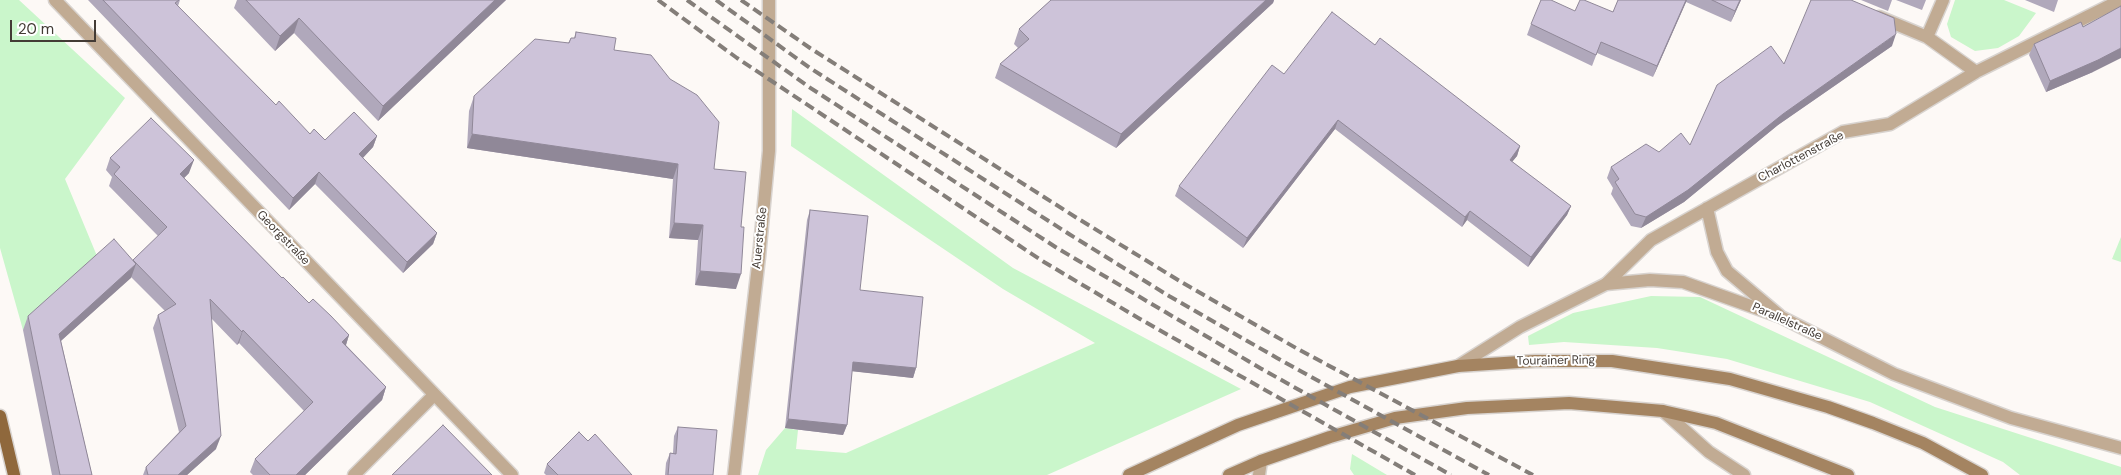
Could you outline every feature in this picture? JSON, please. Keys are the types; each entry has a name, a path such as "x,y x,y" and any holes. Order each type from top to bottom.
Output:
{"main road":[{"name":"Tourainer Ring","path":"1129,475 1238,425 1350,387 1458,366 1536,361 1612,361 1730,379 1828,407 1872,423 1923,443 1982,475"},
{"path":"1229,475 1261,461 1330,436 1395,418 1467,408 1569,403 1662,411 1716,422 1848,475"},
{"path":"0,416 14,475"}],"street":[{"name":"Georgstraße","path":"55,0 512,475"},
{"name":"Auerstraße","path":"734,475 758,267 769,151 769,0"},
{"path":"1927,37 1943,0"},
{"name":"Charlottenstraße","path":"1606,284 1651,240 1843,132 1890,124 1976,72 2121,0"},
{"path":"1866,11 1927,37 1976,72"},
{"path":"1707,208 1717,252 1727,271 1781,317"},
{"name":"Parallelstraße","path":"1458,366 1520,327 1606,284 1650,280 1683,282 1781,317 1894,374 2011,418 2121,448"},
{"path":"354,475 434,394"},
{"path":"1662,411 1709,452 1744,475"},
{"path":"1258,475 1261,461"}],"green space":[{"path":"0,0 19,0 125,98 65,179 97,256 23,330 0,248"},
{"path":"1955,0 2004,0 2036,13 2019,36 1998,48 1975,51 1951,37 1947,24"},
{"path":"792,109 1013,268 1241,389 1047,475 758,475 766,450 785,428 798,430 796,449 846,453 1095,343 1003,289 791,146"},
{"path":"2121,237 2121,262 2112,259"},
{"path":"1651,296 1700,297 1935,407 2121,467 2121,475 2020,475 2003,462 1870,402 1727,359 1657,348 1564,342 1529,345 1528,336 1573,313"},
{"path":"1352,454 1387,475 1354,475 1350,469"}],"building":[{"path":"103,0 179,0 175,3 276,105 279,101 310,134 314,129 325,140 354,112 377,136 359,154 437,233 407,262 319,172 293,198"},
{"path":"246,0 495,0 383,106 299,18 280,36"},
{"path":"1051,0 1266,0 1121,134 1000,64 1029,39 1019,29"},
{"path":"1541,0 1551,0 1575,11 1580,0 1584,0 1613,12 1618,0 1686,0 1657,66 1601,42 1596,55 1531,24"},
{"path":"1712,0 1740,0 1735,11"},
{"path":"1811,0 1851,0 1894,18 1896,34 1783,114 1688,190 1646,217 1635,214 1615,182 1619,179 1611,167 1646,144 1659,152 1681,133 1690,145 1717,85 1771,46 1784,64"},
{"path":"2121,6 2121,48 2050,81 2034,44 2081,22 2083,27"},
{"path":"1332,12 1375,45 1380,38 1520,146 1510,160 1571,206 1531,257 1470,211 1465,217 1338,120 1247,238 1179,186 1272,65 1284,74"},
{"path":"576,32 616,38 614,50 651,55 670,79 697,95 719,122 714,169 746,172 741,227 744,227 741,274 700,271 703,225 674,223 678,164 472,134 474,96 535,39 569,43 571,38 575,38"},
{"path":"151,118 194,160 180,174 282,278 309,303 313,299 331,316 349,335 342,342 386,387 296,475 270,475 255,459 313,402 210,299 221,436 178,475 148,475 146,467 186,426 158,315 176,304 133,260 167,227 114,174 120,167 110,158"},
{"path":"810,210 868,216 860,290 923,297 916,368 853,362 847,425 788,419"},
{"path":"114,239 136,264 59,334 92,475 60,475 28,316"},
{"path":"443,425 492,475 392,475"},
{"path":"678,427 717,430 713,475 668,475 670,453 676,454"},
{"path":"579,432 588,441 595,434 632,475 558,475 547,464"}],"railway":[{"path":"658,0 737,58 1044,262 1140,319 1415,475"},
{"path":"687,0 809,87 1057,248 1260,368 1451,475"},
{"path":"716,0 810,68 1169,296 1489,475"},
{"path":"741,0 810,48 1077,218 1183,283 1296,348 1533,475"}]}
